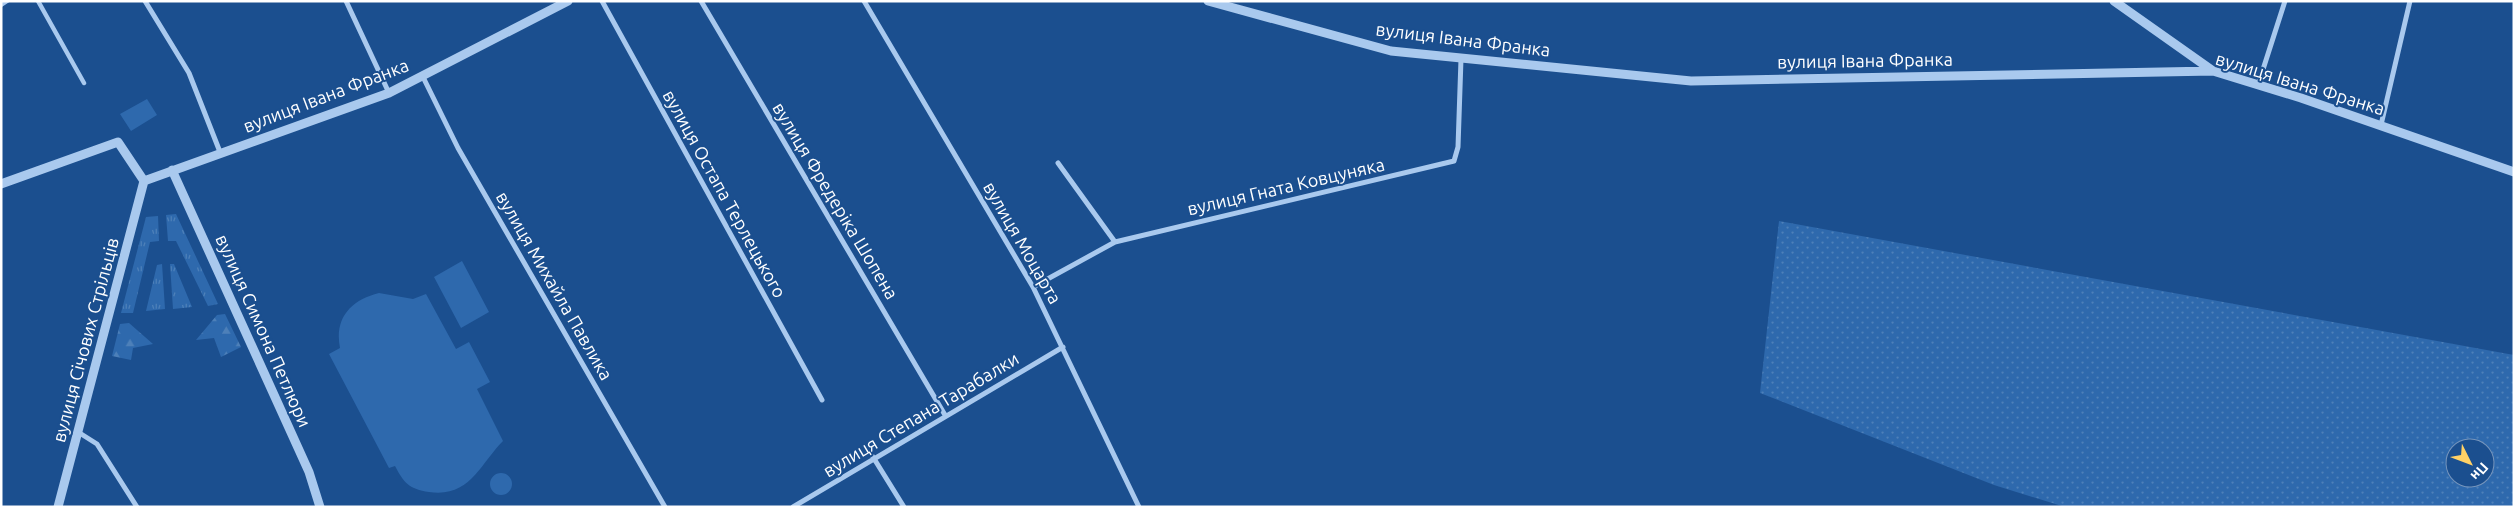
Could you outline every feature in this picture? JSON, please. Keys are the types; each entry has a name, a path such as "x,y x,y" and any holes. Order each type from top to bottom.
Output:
{"street":[{"path":"1,4 7,1"},
{"path":"38,1 84,82"},
{"path":"145,1 189,73 220,152"},
{"path":"346,1 388,93"},
{"name":"вулиця Івана Франка","path":"144,181 388,93 423,77 568,1"},
{"name":"вулиця Остапа Терлецького","path":"602,1 822,400"},
{"name":"вулиця Фредеріка Шопена","path":"701,1 945,415"},
{"name":"вулиця Моцарта","path":"864,1 1033,287 1139,507"},
{"name":"вулиця Івана Франка","path":"1208,1 1383,50 1691,81 2213,71 2514,172"},
{"path":"2114,1 2213,71"},
{"path":"2258,85 2285,1"},
{"path":"2380,126 2410,1"},
{"name":"вулиця Гната Ковцуняка","path":"1033,287 1115,242 1454,161 1458,147 1461,59"},
{"name":"вулиця Михайла Павлика","path":"423,77 458,148 665,507"},
{"path":"1,184 118,142 144,181"},
{"path":"1058,163 1115,242"},
{"name":"вулиця Симона Петлюри","path":"172,170 309,472 320,507"},
{"name":"вулиця Січових Стрільців","path":"58,507 144,181"},
{"name":"вулиця Степана Тарабалки","path":"793,507 873,457 1063,347"},
{"path":"78,432 97,444 138,507"},
{"path":"873,457 904,507"}],"green space":[{"path":"147,99 157,115 131,131 120,114"},
{"path":"176,214 218,304 208,306 176,241 168,241 166,215"},
{"path":"158,216 159,241 150,242 133,313 121,313 146,217"},
{"path":"1779,221 2514,355 2514,507 2065,507 1994,485 1760,393"},
{"path":"462,261 489,312 461,328 434,277"},
{"path":"162,264 165,309 146,311 157,265"},
{"path":"170,264 174,264 192,307 173,309"},
{"path":"379,293 413,299 426,294 456,349 469,342 490,382 477,389 503,441 473,477 455,490 429,492 417,489 404,481 395,466 389,468 329,354 340,348 340,328 342,319 347,312 360,300"},
{"path":"225,314 241,347 221,357 214,338 196,340 217,315"},
{"path":"129,323 153,344 133,348 131,360 112,356 120,324"},
{"path":"501,473 511,480 512,484 505,494 501,495 491,488 490,484 497,474"}]}
